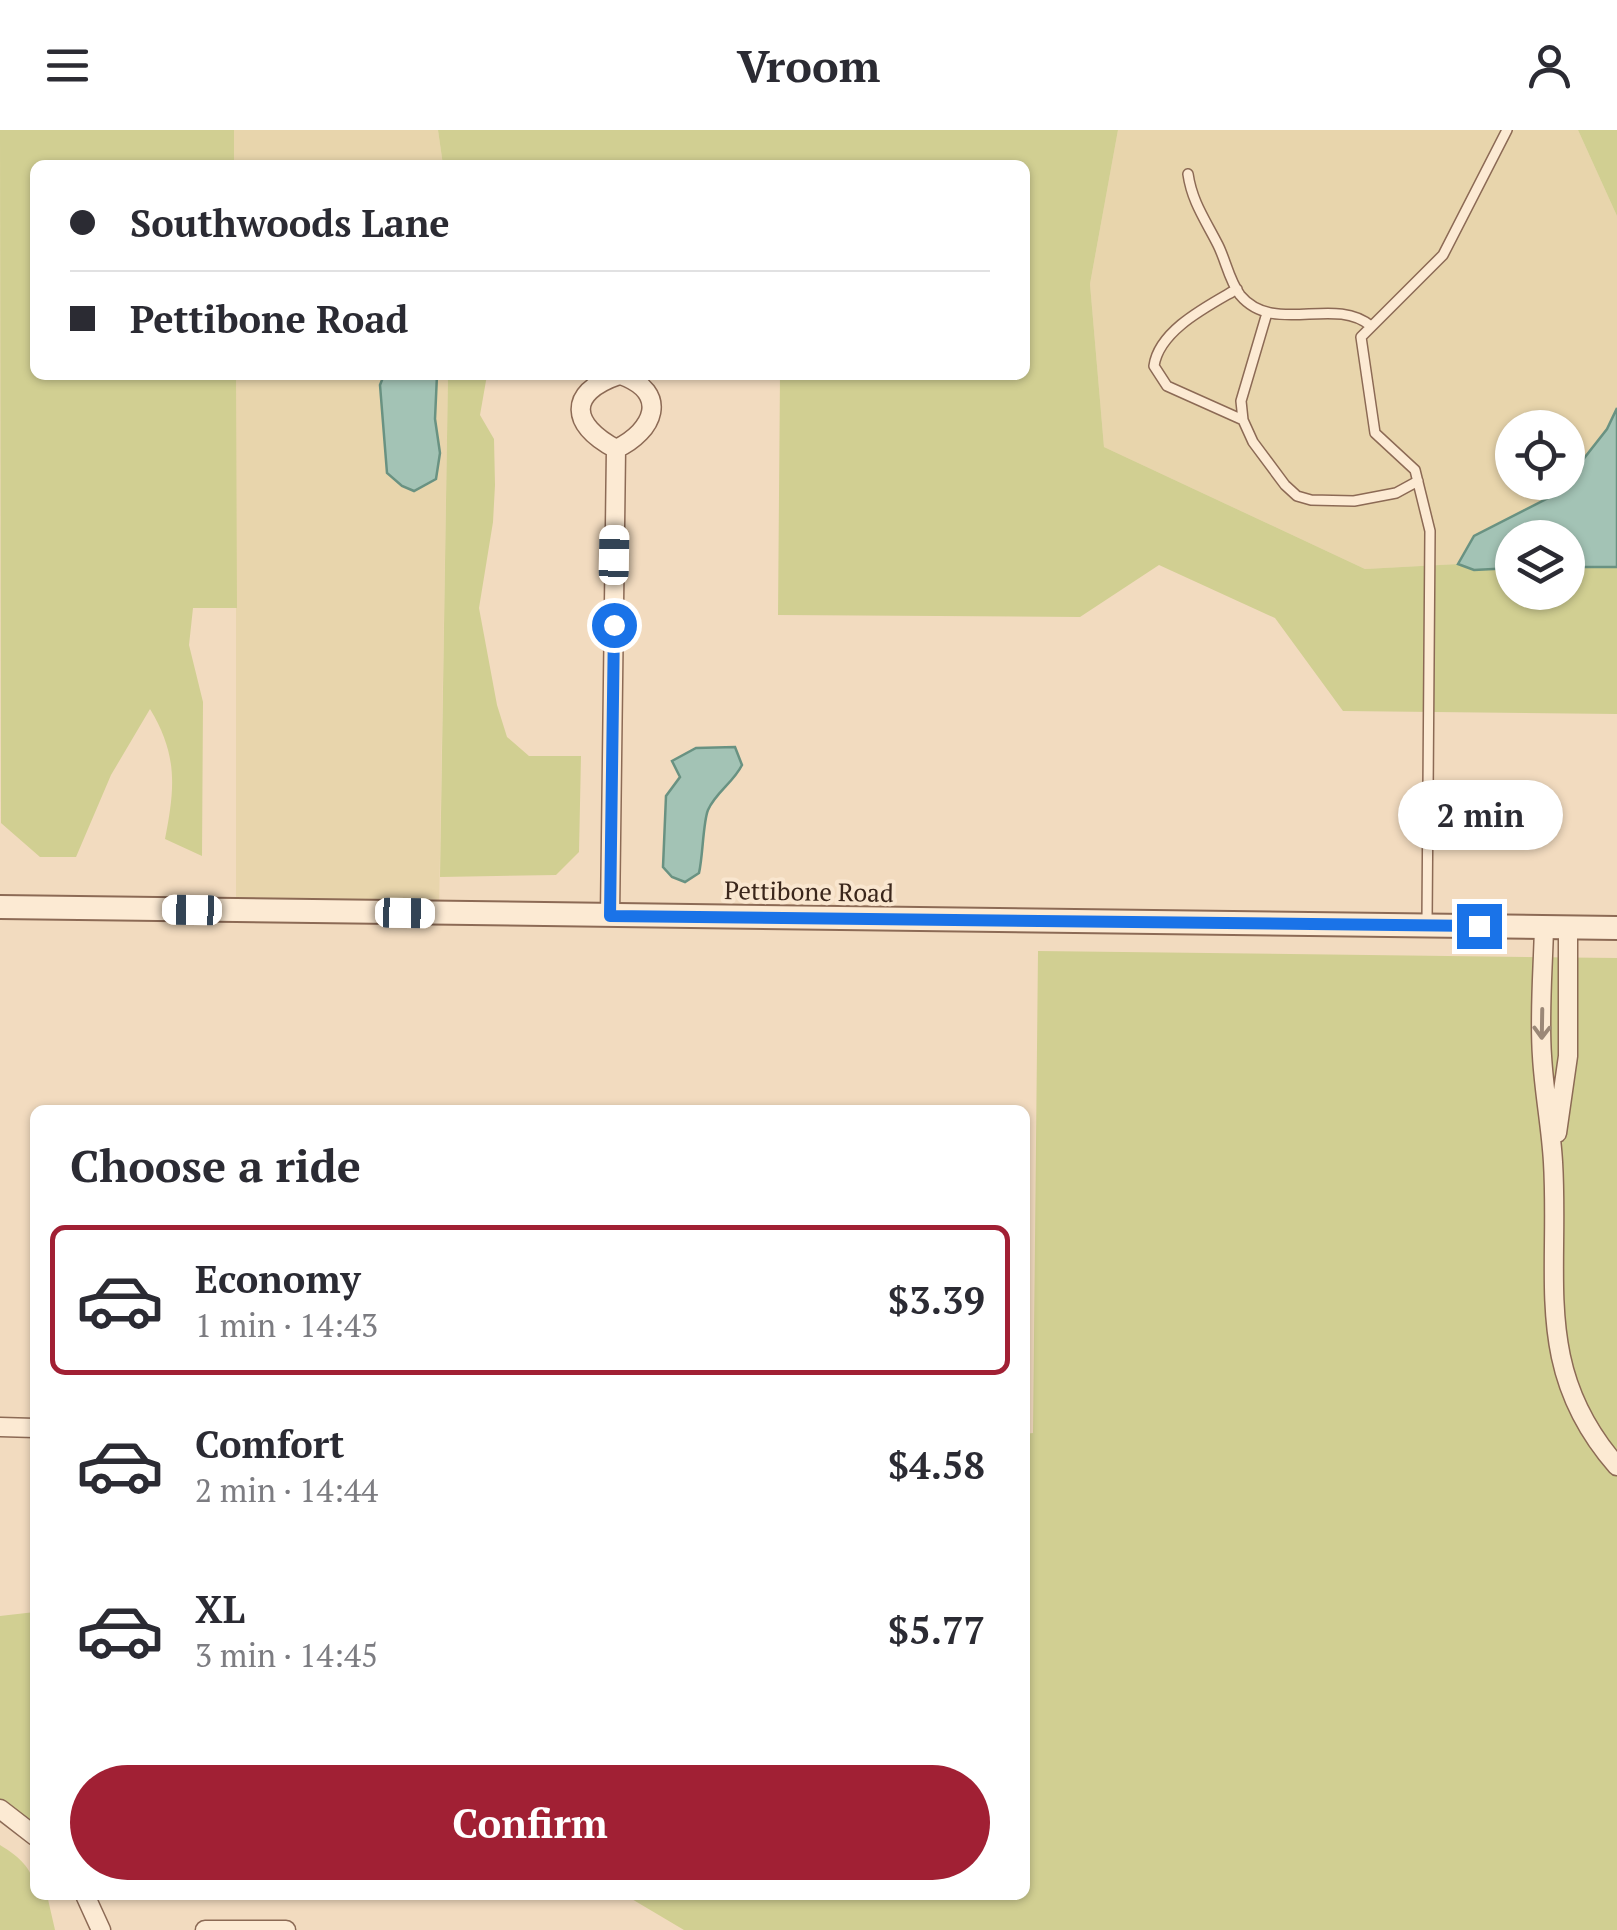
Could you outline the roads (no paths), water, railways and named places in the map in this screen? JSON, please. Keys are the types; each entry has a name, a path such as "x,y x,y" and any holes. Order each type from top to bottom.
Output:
{"street":[{"path":"604,380 584,393 580,412 591,436 616,449"},
{"path":"616,449 647,429 653,412 645,390 634,380"},
{"path":"610,916 616,449"},
{"name":"Pettibone Road","path":"0,907 1617,928"},
{"path":"1544,927 1542,1054 1554,1163 1553,1294 1557,1342 1567,1388 1591,1435 1617,1466"},
{"path":"1554,1163 1568,1056 1568,927"},
{"path":"0,1427 30,1428"},
{"path":"0,1808 30,1832"},
{"path":"87,1900 101,1930"},
{"path":"205,1930 286,1930"}],"lane":[{"path":"1428,926 1430,532 1416,470 1376,433 1360,337 1442,255 1507,130"},
{"path":"1188,174 1192,198 1237,289 1250,304 1278,316 1348,314 1371,326"},
{"path":"1237,289 1180,328 1155,354 1154,366 1167,386 1243,420"},
{"path":"1267,313 1241,401 1243,420 1253,442 1297,496 1354,501 1396,493 1418,481"}]}
